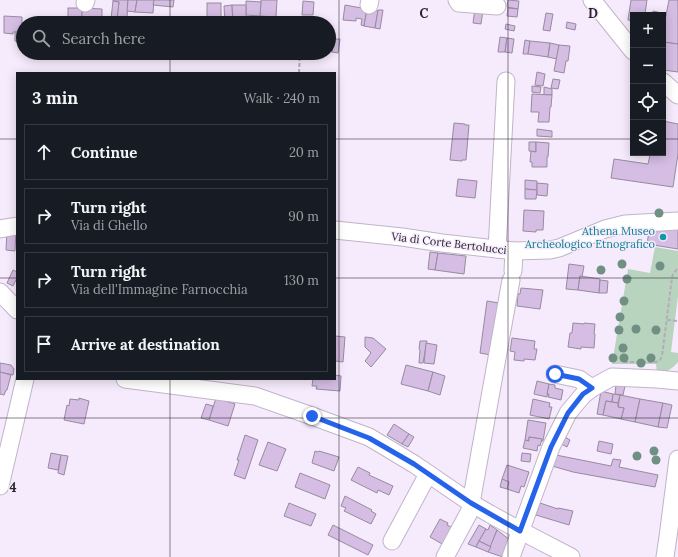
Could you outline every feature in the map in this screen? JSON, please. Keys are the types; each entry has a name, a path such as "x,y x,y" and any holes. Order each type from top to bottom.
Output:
{"street":[{"path":"457,0 459,3 497,6"},
{"path":"592,0 631,48"},
{"path":"492,248 506,81"},
{"path":"665,84 678,95"},
{"path":"492,248 496,142"},
{"name":"Via di Corte Bertolucci","path":"336,230 514,251 550,250 559,248 605,229 625,224 678,221"},
{"path":"0,229 16,226"},
{"path":"445,557 472,504 512,275 514,251"},
{"path":"0,292 16,309"},
{"path":"555,374 579,379 592,388"},
{"path":"511,557 551,447 568,413 583,394 612,377 678,381"},
{"path":"0,486 25,380"},
{"path":"133,380 255,396 369,438 414,464 472,504 571,557"},
{"path":"665,557 678,459"},
{"path":"392,541 428,474"}],"path":[{"path":"299,72 300,60"},
{"path":"623,362 656,362 660,360 662,356 672,278 678,268"},
{"path":"667,320 678,321"}],"green space":[{"path":"655,247 678,251 678,296 671,352 678,353 678,362 669,370 657,374 656,364 612,364 628,269 650,273"}],"building":[{"path":"128,0 127,16 117,16 119,2 113,1"},
{"path":"128,0 137,0 135,12 127,11"},
{"path":"137,0 154,0 153,13 135,12"},
{"path":"154,0 174,0 173,7 153,5"},
{"path":"261,0 277,0 276,16 260,16"},
{"path":"508,0 519,1 518,9 507,7"},
{"path":"631,0 647,0 645,12 630,12 630,20 628,20"},
{"path":"669,0 678,0 678,44 666,42 666,15"},
{"path":"113,1 119,2 117,16 111,16"},
{"path":"246,1 261,2 260,16 246,15"},
{"path":"303,1 314,2 313,15 302,15"},
{"path":"207,3 221,3 221,16 207,16"},
{"path":"232,5 233,16 225,16 224,6"},
{"path":"232,5 246,5 246,16 233,16"},
{"path":"345,5 367,9 364,26 361,25 362,19 356,18 356,21 343,20"},
{"path":"68,8 82,8 82,16 68,16"},
{"path":"82,8 102,9 102,16 82,16"},
{"path":"475,8 483,10 481,24 473,23"},
{"path":"508,8 518,9 517,17 507,16"},
{"path":"367,9 378,11 375,28 364,26"},
{"path":"378,10 383,10 380,29 375,28"},
{"path":"546,13 553,14 550,31 543,30"},
{"path":"4,16 16,17 16,32 13,32 13,34 4,33"},
{"path":"567,22 576,24 575,30 566,28"},
{"path":"506,24 515,26 514,31 505,29"},
{"path":"500,37 507,38 505,52 498,52"},
{"path":"507,38 514,39 512,53 505,52"},
{"path":"336,39 340,39 338,53 336,53"},
{"path":"525,40 530,41 528,54 523,54"},
{"path":"530,41 550,43 548,57 528,54"},
{"path":"666,42 678,44 678,72 666,70"},
{"path":"550,43 559,45 557,59 548,57"},
{"path":"559,45 570,46 568,61 566,61 564,73 554,71"},
{"path":"537,72 545,74 543,86 535,85"},
{"path":"553,79 560,80 558,89 551,88"},
{"path":"532,86 541,87 540,93 532,92"},
{"path":"544,87 552,89 552,95 544,95"},
{"path":"532,94 552,95 549,122 538,122 539,112 531,112"},
{"path":"666,122 678,124 678,154 673,187 611,178 614,159 648,164 650,156 666,156"},
{"path":"454,123 469,125 466,160 450,160"},
{"path":"537,129 552,131 552,137 537,136"},
{"path":"529,142 536,142 536,152 529,151"},
{"path":"536,142 549,143 547,167 532,167 532,162 530,162 531,151 536,152"},
{"path":"458,179 477,181 475,198 456,196"},
{"path":"525,180 537,181 537,190 525,189"},
{"path":"537,183 548,184 547,196 537,195"},
{"path":"525,189 537,190 536,199 525,199"},
{"path":"524,210 544,211 543,230 536,230 536,232 523,231"},
{"name":"Athena Museo Archeologico Etnografico","path":"650,225 678,229 678,249 647,244"},
{"path":"7,230 16,230 15,251 6,250"},
{"path":"430,252 438,253 435,270 428,269"},
{"path":"438,253 466,256 464,274 435,270"},
{"path":"569,264 584,266 582,277 580,276 578,290 566,289"},
{"path":"13,270 16,272 16,280 13,286 7,283"},
{"path":"580,276 600,279 599,293 578,290"},
{"path":"600,280 608,281 607,293 599,293"},
{"path":"521,288 543,290 540,309 517,306 518,294 520,294"},
{"path":"487,301 499,303 491,355 480,353"},
{"path":"573,323 595,324 594,348 581,347 581,349 568,347"},
{"path":"336,336 345,337 343,362 336,361"},
{"path":"365,337 373,338 386,349 371,367 365,361 371,353 365,347"},
{"path":"512,338 535,341 534,349 537,349 535,360 514,360 515,352 510,351"},
{"path":"420,341 427,341 423,363 419,363"},
{"path":"426,343 437,345 434,364 424,363"},
{"path":"0,363 11,365 14,369 13,375 0,372"},
{"path":"406,365 433,372 428,391 401,384"},
{"path":"0,372 11,375 4,395 0,394"},
{"path":"433,372 445,376 440,395 428,391"},
{"path":"336,375 341,376 340,391 316,389 317,386 312,386 313,380 336,380"},
{"path":"537,381 549,384 547,397 534,394"},
{"path":"549,384 555,385 555,388 563,390 561,400 548,397 549,394 547,394"},
{"path":"616,385 625,386 623,395 615,394"},
{"path":"601,391 613,394 612,402 606,401 603,415 597,414"},
{"path":"613,394 620,395 618,403 612,402"},
{"path":"620,395 640,399 635,422 621,419 624,408 618,407"},
{"path":"79,398 89,401 84,424 64,420 67,405 69,406 70,399 79,400"},
{"path":"216,398 235,404 228,426 209,420"},
{"path":"533,399 550,403 549,407 552,407 549,419 530,415"},
{"path":"640,399 663,403 658,427 635,422"},
{"path":"606,401 618,403 618,407 624,408 621,419 603,415"},
{"path":"663,403 672,405 667,428 658,427"},
{"path":"206,404 213,406 209,420 201,418"},
{"path":"528,420 546,423 543,441 541,441 542,439 529,437 529,441 525,440"},
{"path":"394,424 409,434 402,444 387,435"},
{"path":"409,434 414,437 408,447 402,444"},
{"path":"245,435 258,440 245,479 234,475"},
{"path":"529,437 542,439 540,446 538,445 537,451 523,448 525,440 529,441"},
{"path":"565,437 570,440 567,447 561,444"},
{"path":"599,441 613,444 611,454 597,451"},
{"path":"268,442 286,449 277,471 259,465"},
{"path":"315,451 339,457 334,471 312,463"},
{"path":"51,453 61,455 58,470 48,468"},
{"path":"522,453 531,454 530,462 521,461"},
{"path":"61,455 68,456 64,475 58,473"},
{"path":"556,455 611,466 613,459 621,460 619,467 658,475 655,487 573,472 552,466"},
{"path":"507,465 529,472 524,487 521,486 519,493 507,489 509,482 502,479"},
{"path":"358,467 370,473 369,475 393,486 389,495 378,490 377,493 351,480"},
{"path":"300,473 330,485 325,499 295,487"},
{"path":"502,479 509,482 507,489 500,487"},
{"path":"345,496 372,510 371,511 376,514 371,524 344,511 346,508 341,506"},
{"path":"289,503 316,514 311,526 284,516"},
{"path":"540,503 558,509 573,511 569,525 536,515"},
{"path":"440,519 448,523 447,525 453,528 444,545 430,537"},
{"path":"333,525 373,545 368,555 328,535"},
{"path":"479,525 486,529 476,547 468,544"},
{"path":"490,525 497,530 491,547 479,541"},
{"path":"497,530 510,540 503,557 488,552"},
{"path":"479,541 491,547 488,552 476,547"}],"place":[{"name":"Athena Museo Archeologico Etnografico","path":"663,237"}],"route":[{"path":"312,416 369,438 414,464 471,503 520,531 551,447 568,413 583,394 592,388 579,379 555,374"}]}
